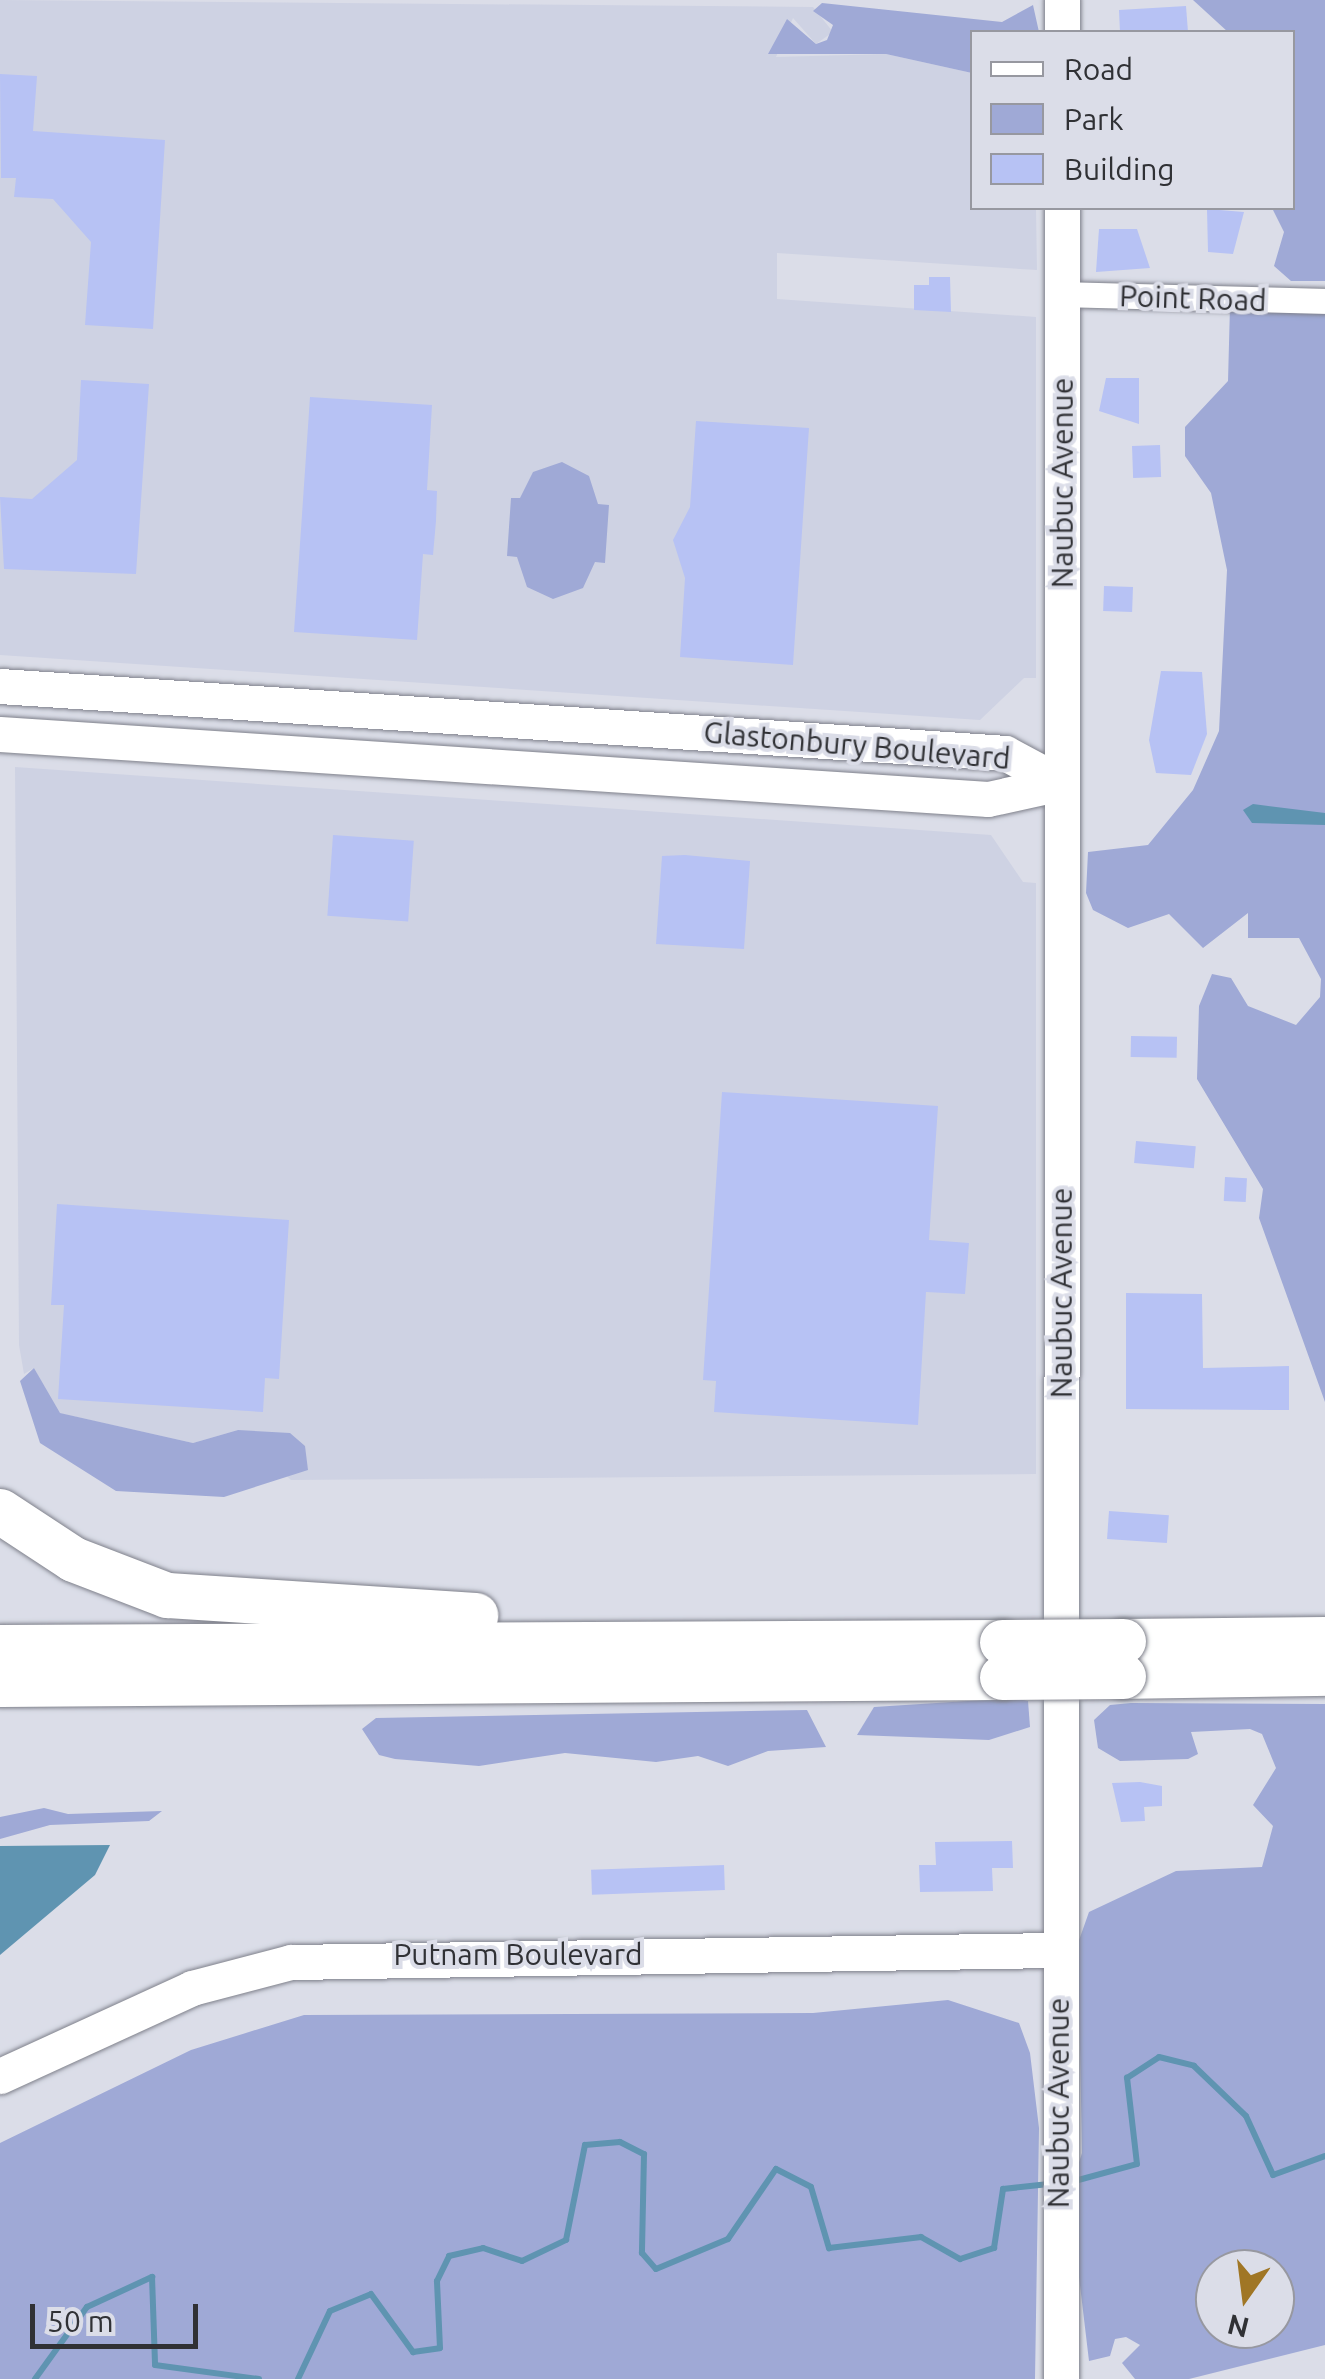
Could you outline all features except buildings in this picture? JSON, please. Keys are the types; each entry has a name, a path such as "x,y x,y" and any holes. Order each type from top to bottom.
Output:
{"highway":[{"path":"0,1511 73,1560 191,1600 649,1624 729,1642"},
{"path":"1123,1659 1325,1639"},
{"path":"0,1647 729,1642 1002,1659"},
{"path":"0,1684 319,1682 1002,1659 1123,1659 1325,1673"},
{"path":"0,1716 256,1701 319,1682"}],"street":[{"path":"1062,0 1062,30"},
{"name":"Naubuc Avenue","path":"1061,2379 1058,1950 1062,210"},
{"name":"Point Road","path":"1062,294 1325,301"},
{"name":"Glastonbury Boulevard","path":"0,686 1004,753 1061,783"},
{"path":"520,768 524,721"},
{"path":"564,771 568,724"},
{"name":"Glastonbury Boulevard","path":"0,734 1002,799 1061,783"},
{"name":"Putnam Boulevard","path":"0,2076 192,1988 291,1962 1058,1950"}],"shaded area":[{"path":"0,0 813,7 833,32 816,44 793,18 776,57 886,54 970,73 970,210 1036,210 1037,270 777,253 777,299 1036,317 1036,678 1024,678 980,720 0,655"},
{"path":"15,767 991,835 1023,882 1036,883 1036,1474 291,1480 238,1430 193,1443 59,1413 34,1368 24,1374 19,1345"},
{"path":"1253,804 1325,813 1325,825 1252,823 1243,810"},
{"path":"110,1845 95,1875 0,1955 0,1846"}],"green space":[{"path":"1193,0 1325,0 1325,281 1291,281 1274,266 1284,232 1273,210 1295,210 1295,30 1226,30"},
{"path":"822,3 1002,22 1033,5 1039,30 970,30 970,73 886,54 768,54 787,19 816,44 827,40 833,25 813,11"},
{"path":"1230,306 1325,308 1325,1402 1259,1218 1263,1189 1197,1079 1199,1006 1212,974 1231,978 1248,1006 1296,1025 1320,997 1321,979 1299,938 1248,938 1248,913 1203,948 1169,914 1128,928 1093,910 1086,893 1088,852 1148,845 1193,790 1219,731 1227,570 1211,493 1185,456 1185,427 1228,381"},
{"path":"562,462 589,476 598,504 609,505 605,563 595,562 583,588 553,599 527,587 517,557 507,556 511,498 520,498 533,472"},
{"path":"34,1368 60,1413 193,1443 238,1430 290,1433 305,1446 308,1470 224,1497 116,1491 40,1443 20,1381"},
{"path":"1014,1698 1028,1701 1030,1727 989,1740 857,1735 874,1707"},
{"path":"1131,1703 1325,1704 1325,2345 1189,2379 1135,2379 1122,2363 1140,2345 1126,2337 1115,2339 1110,2356 1089,2361 1069,2193 1082,2153 1078,1943 1089,1912 1176,1871 1262,1867 1273,1826 1253,1805 1276,1768 1262,1734 1250,1729 1191,1732 1198,1754 1188,1759 1120,1761 1098,1748 1094,1720 1110,1705"},
{"path":"807,1710 826,1747 768,1751 728,1766 698,1756 656,1762 565,1753 479,1766 395,1759 379,1755 362,1729 376,1718"},
{"path":"44,1808 68,1814 162,1811 149,1821 50,1825 0,1839 0,1817"},
{"path":"948,2000 1019,2023 1030,2053 1039,2128 1035,2379 0,2379 0,2143 191,2050 304,2015 813,2013"}],"waterway":[{"path":"1071,2182 1137,2164 1127,2078 1159,2057 1194,2066 1246,2116 1273,2175 1325,2156"},
{"path":"298,2379 330,2311 371,2294 413,2352 440,2348 437,2281 449,2256 483,2248 522,2261 566,2240 585,2145 620,2142 644,2154 642,2253 656,2269 728,2239 776,2169 811,2187 829,2248 921,2237 960,2259 994,2248 1003,2189 1049,2184"},
{"path":"35,2379 87,2307 152,2277 155,2365 259,2379"}]}
